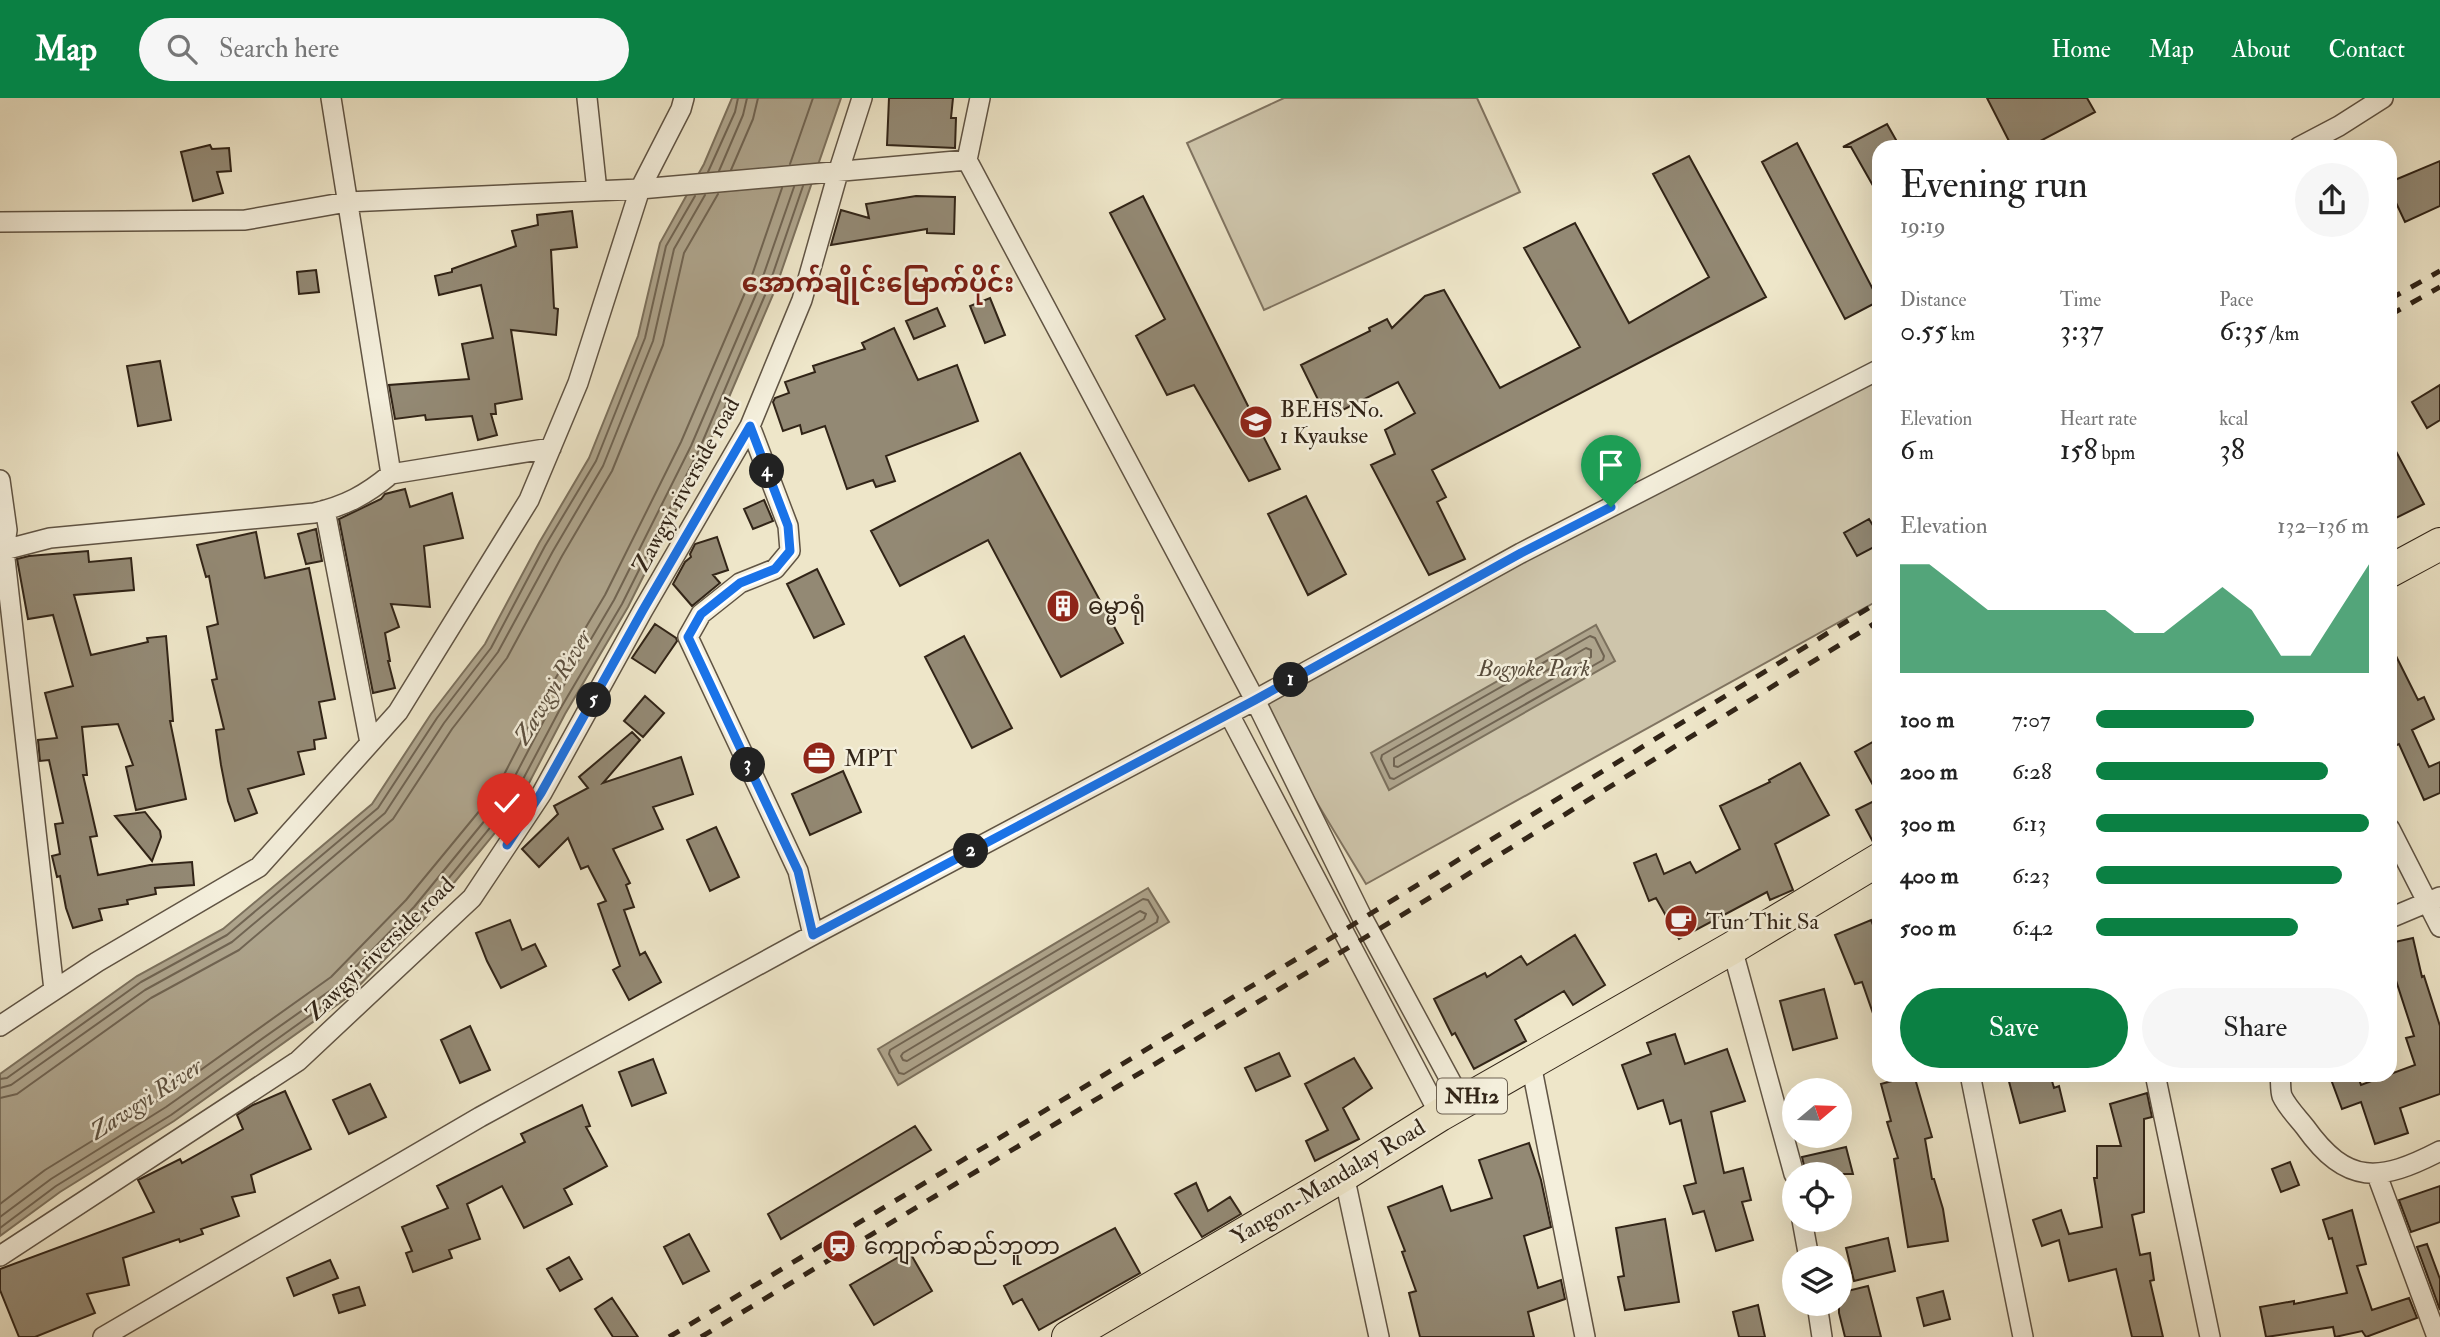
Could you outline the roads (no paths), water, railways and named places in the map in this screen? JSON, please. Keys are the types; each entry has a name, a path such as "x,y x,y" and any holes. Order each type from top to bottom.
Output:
{"highway":[{"path":"2397,567 2440,544"},
{"name":"Yangon-Mandalay Road","path":"1068,1337 1344,1175 1451,1108 1732,948 1872,864"}],"street":[{"path":"331,98 391,474"},
{"path":"587,98 597,191"},
{"path":"0,1026 97,962 259,867 398,712 521,512 551,448 578,383 640,189 684,98"},
{"name":"Zawgyi riverside road","path":"0,1256 298,1061 472,898 541,793 750,426 802,300 862,98"},
{"path":"980,98 967,160 1255,700 1451,1108"},
{"path":"2312,140 2383,98"},
{"path":"0,222 245,220 347,202 640,189 967,160"},
{"path":"103,1337 481,1117 813,935 1255,700 1521,553 1872,373"},
{"path":"750,426 788,526 790,551 775,569 740,583 701,614 688,637 798,871 813,935"},
{"path":"2,551 50,538 326,510 369,493 391,474 551,448"},
{"path":"0,480 7,530 2,551 54,990"},
{"path":"326,510 370,743"},
{"path":"1229,714 1451,1108"},
{"path":"2397,840 2434,900 2440,927"},
{"path":"2397,916 2434,900"},
{"path":"1732,948 1791,1162"},
{"path":"1531,1064 1585,1337"},
{"path":"1972,1082 2024,1337"},
{"path":"2157,1082 2210,1337"},
{"path":"2281,1082 2282,1095 2318,1146 2345,1168 2377,1175 2412,1166 2440,1151"},
{"path":"1344,1175 1379,1337"},
{"path":"2377,1175 2437,1337"},
{"path":"1818,1316 1822,1337"}],"water":[{"name":"Zawgyi River","path":"732,98 841,98 775,290 705,453 628,607 565,714 517,806 426,917 348,997 174,1121 60,1192 0,1236 0,1074 137,976 223,929 372,804 431,714 485,644 539,543 589,458 638,336 660,243 704,164"},
{"path":"1596,625 1615,661 1389,790 1371,753"},
{"path":"1148,888 1169,922 898,1085 878,1049"}],"railway":[{"path":"2397,295 2440,271"},
{"path":"2397,311 2440,287"},
{"path":"669,1337 1318,946 1872,606"},
{"path":"701,1337 1371,934 1872,625"}],"place":[{"name":"BEHS No. 1 Kyaukse","path":"1256,422"},
{"name":"ဓမ္မာရုံ","path":"1063,606"},
{"name":"MPT","path":"819,758"},
{"name":"Tun Thit Sa","path":"1681,921"},
{"name":"ကျောက်ဆည်ဘူတာ","path":"839,1246"}],"district":[{"name":"အောက်ချိုင်းမြောက်ပိုင်း","path":"878,284"}],"park label":[{"name":"Bogyoke Park","path":"1534,668"}]}
